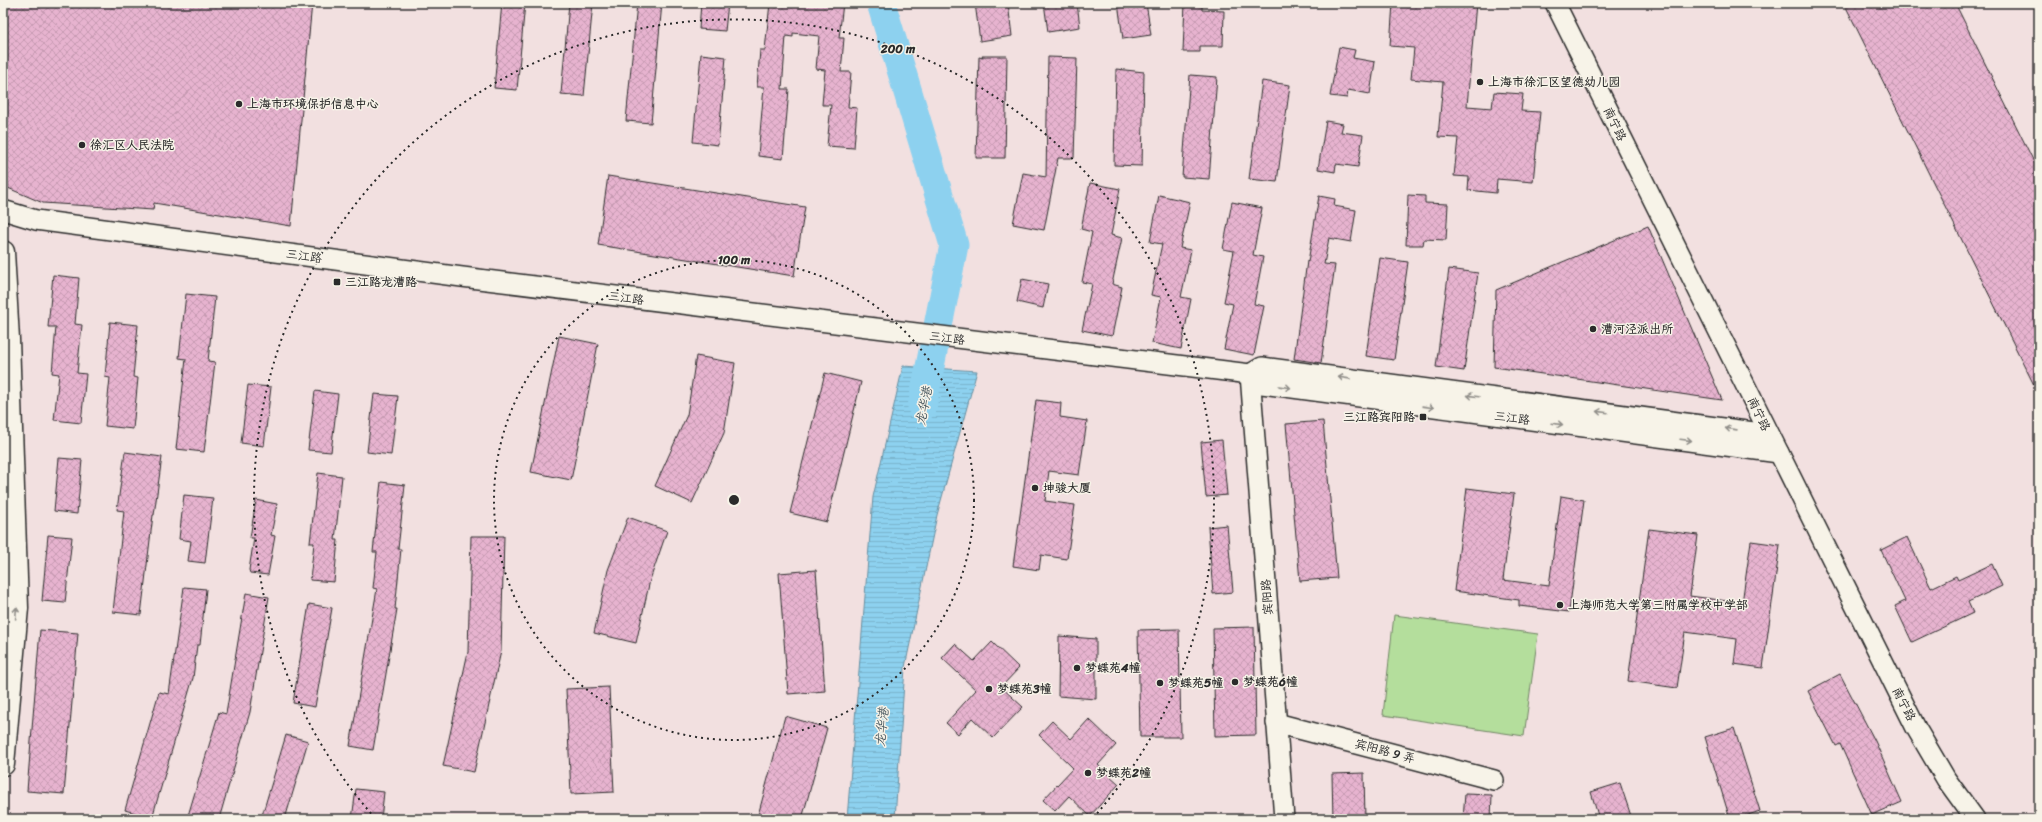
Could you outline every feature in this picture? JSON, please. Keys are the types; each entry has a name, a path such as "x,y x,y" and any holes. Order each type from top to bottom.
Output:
{"main road":[{"path":"3,252 8,339 17,608 3,764"}],"street":[{"name":"南宁路","path":"1555,3 1916,728 1946,778 1975,819"},
{"name":"三江路","path":"3,210 36,220 325,259 898,332 1250,374 1262,384 1778,453"},
{"name":"三江路","path":"1250,374 1262,367 1769,434"},
{"name":"宾阳路","path":"1250,374 1284,819"},
{"name":"宾阳路 9 弄","path":"1276,723 1494,780"}],"green space":[{"path":"1394,615 1538,634 1524,736 1383,715"}],"water":[{"path":"903,366 977,371 937,515 905,667 895,819 847,819 873,497"}],"building":[{"path":"3,3 312,3 291,226 154,203 153,210 43,203 8,188 3,103"},
{"path":"502,3 525,3 517,90 494,88"},
{"path":"569,3 593,3 584,96 561,94"},
{"path":"637,3 662,3 651,123 626,121"},
{"path":"701,3 728,3 725,31 699,29"},
{"path":"770,3 843,3 839,38 844,38 841,72 851,72 848,107 857,108 854,148 827,146 831,105 822,105 825,70 816,69 819,36 793,33 793,37 786,36 782,89 789,89 783,159 758,156 764,87 757,87 760,50 765,50"},
{"path":"975,3 1008,3 1012,36 980,41"},
{"path":"1044,3 1077,3 1080,27 1048,32"},
{"path":"1118,3 1146,3 1151,35 1123,39"},
{"path":"1185,3 1202,3 1202,10 1224,11 1223,46 1200,46 1200,52 1183,52"},
{"path":"1393,3 1476,3 1467,106 1492,108 1494,92 1523,94 1521,111 1540,112 1533,182 1497,179 1496,193 1468,190 1469,177 1454,176 1458,138 1438,137 1443,82 1411,79 1414,48 1390,46"},
{"path":"1844,3 1955,3 2039,172 2039,395"},
{"path":"1339,47 1355,50 1353,58 1375,62 1370,94 1348,90 1347,98 1330,96"},
{"path":"701,54 726,57 718,145 693,142"},
{"path":"982,56 1007,56 1005,158 976,158 979,57 983,58"},
{"path":"1048,57 1077,58 1074,158 1058,158 1044,230 1013,224 1023,173 1046,177"},
{"path":"1116,69 1144,72 1142,166 1114,165"},
{"path":"1190,75 1217,77 1209,179 1182,177"},
{"path":"1262,81 1290,85 1277,182 1249,179"},
{"path":"1326,121 1343,124 1341,132 1363,135 1358,167 1336,164 1335,172 1318,169"},
{"path":"608,176 805,207 794,276 598,245"},
{"path":"1090,183 1120,189 1111,235 1122,238 1112,284 1122,287 1112,336 1082,330 1092,284 1082,282 1092,232 1081,229"},
{"path":"1159,195 1190,202 1180,248 1191,250 1181,297 1191,299 1181,349 1152,343 1161,297 1151,295 1162,244 1150,242"},
{"path":"1408,195 1425,196 1425,203 1448,204 1446,240 1424,239 1423,245 1406,245"},
{"path":"1319,196 1335,199 1334,206 1356,210 1351,242 1329,238 1324,264 1335,265 1321,363 1294,359 1307,261 1308,262"},
{"path":"1232,202 1262,208 1253,255 1263,257 1254,304 1264,306 1254,355 1224,349 1233,304 1224,302 1234,251 1223,249"},
{"name":"漕河泾派出所","path":"1648,226 1722,400 1494,367 1496,290"},
{"path":"1380,258 1408,262 1394,360 1366,356"},
{"path":"1449,269 1478,273 1464,371 1436,367"},
{"path":"53,275 79,278 75,324 82,325 77,373 86,374 81,423 54,420 59,374 52,373 56,327 48,327"},
{"path":"1022,279 1048,284 1043,308 1017,302"},
{"path":"186,294 215,297 208,361 215,362 204,452 176,449 186,359 179,358"},
{"path":"110,322 138,325 133,377 138,378 133,429 105,426 110,378 105,377"},
{"path":"559,336 598,344 571,480 531,472"},
{"path":"696,356 735,363 724,433 692,503 655,486 687,415"},
{"path":"825,373 861,382 827,522 790,513"},
{"path":"248,385 271,387 264,446 241,443"},
{"path":"315,391 338,394 331,452 308,450"},
{"path":"374,394 398,396 391,455 367,452"},
{"name":"坤骏大厦","path":"1036,400 1061,403 1060,417 1087,421 1079,475 1049,471 1045,501 1075,505 1067,559 1041,555 1039,570 1013,566"},
{"path":"1323,421 1337,578 1300,581 1286,424"},
{"path":"1222,440 1227,495 1206,497 1201,442"},
{"path":"125,452 162,457 153,515 141,615 113,612 124,511 117,510"},
{"path":"59,458 82,460 77,514 54,511"},
{"path":"318,473 342,476 335,540 338,540 334,582 310,580 314,543 310,543"},
{"path":"381,482 405,485 398,549 401,549 395,609 397,609 373,750 350,746 377,589 373,588 377,552 373,552"},
{"path":"1467,488 1514,494 1503,580 1549,586 1561,496 1584,500 1569,612 1519,606 1519,600 1454,591"},
{"path":"184,495 213,498 205,563 188,561 191,541 179,539"},
{"path":"256,500 277,504 271,535 275,536 268,575 250,573 249,570 254,538 250,538"},
{"path":"628,517 667,531 650,580 636,643 594,633 608,570"},
{"path":"1227,525 1233,592 1213,594 1208,527"},
{"path":"1649,529 1698,535 1690,596 1742,603 1751,541 1780,545 1763,668 1734,664 1737,639 1685,632 1677,688 1628,681"},
{"path":"48,535 72,537 65,603 42,601"},
{"path":"471,536 504,536 501,651 474,772 443,766 468,652"},
{"path":"1907,537 1931,588 1956,576 1958,580 1992,564 2002,586 1968,602 1973,613 1912,642 1895,606 1905,601 1881,550"},
{"path":"816,570 825,691 788,694 779,573"},
{"path":"184,587 206,589 200,645 197,645 193,678 152,818 125,810 159,692 169,694"},
{"path":"246,593 269,597 250,712 219,819 187,819 219,712 226,714"},
{"path":"309,604 332,608 315,707 293,703"},
{"name":"梦蝶苑6幢","path":"1254,627 1256,735 1215,736 1213,628"},
{"name":"梦蝶苑5幢","path":"1179,629 1181,737 1140,737 1138,630"},
{"path":"40,630 78,633 64,794 27,791"},
{"name":"梦蝶苑4幢","path":"1059,636 1096,639 1096,699 1058,696"},
{"name":"梦蝶苑3幢","path":"992,642 1019,668 1001,687 1023,707 993,738 972,718 958,734 946,723 976,690 942,658 955,644 974,661"},
{"path":"1840,674 1875,741 1902,802 1872,815 1840,744 1836,746 1808,691"},
{"path":"609,687 614,792 571,794 566,689"},
{"path":"785,716 827,728 802,819 757,819"},
{"name":"梦蝶苑2幢","path":"1089,719 1116,745 1098,765 1119,784 1090,816 1069,796 1055,811 1043,800 1073,768 1039,735 1052,721 1071,739"},
{"path":"1734,728 1760,811 1736,819 1730,819 1705,737"},
{"path":"286,735 308,741 285,819 261,819"},
{"path":"1364,773 1365,819 1333,819 1332,774"},
{"path":"1620,783 1632,819 1599,819 1591,792"},
{"path":"356,789 384,792 381,819 352,819"},
{"path":"1465,794 1492,795 1491,819 1463,819"}],"waterway":[{"name":"龙华港","path":"881,3 954,245 922,407"}],"place":[{"name":"上海市徐汇区望德幼儿园","path":"1480,82"},
{"name":"上海市环境保护信息中心","path":"239,104"},
{"name":"徐汇区人民法院","path":"82,145"},
{"name":"三江路龙漕路","path":"337,282"},
{"name":"漕河泾派出所","path":"1593,329"},
{"name":"三江路宾阳路","path":"1423,417"},
{"name":"坤骏大厦","path":"1035,488"},
{"name":"上海师范大学第三附属学校中学部","path":"1560,605"},
{"name":"梦蝶苑4幢","path":"1077,668"},
{"name":"梦蝶苑6幢","path":"1235,682"},
{"name":"梦蝶苑5幢","path":"1160,683"},
{"name":"梦蝶苑3幢","path":"989,689"},
{"name":"梦蝶苑2幢","path":"1088,773"}]}
